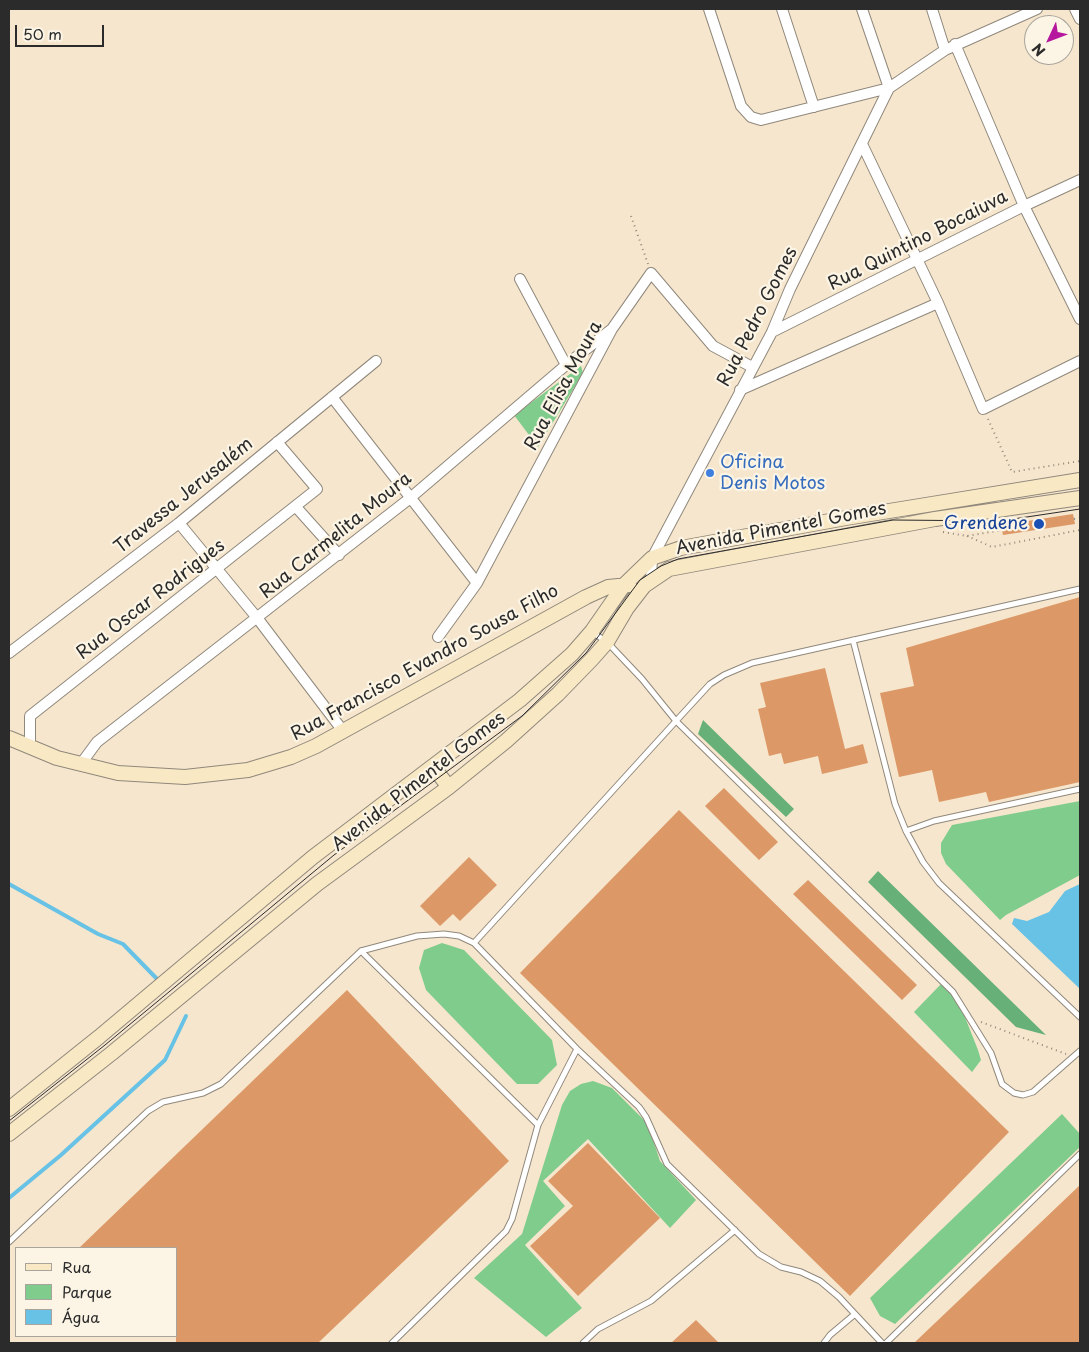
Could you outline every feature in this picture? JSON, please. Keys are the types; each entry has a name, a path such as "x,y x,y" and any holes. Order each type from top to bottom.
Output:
{"main road":[{"name":"Avenida Pimentel Gomes","path":"9,1109 99,1037 313,858 520,700 572,654 592,631 624,585 652,558 681,548 788,528 1080,480"},
{"name":"Avenida Pimentel Gomes","path":"9,1134 112,1053 317,884 506,741 558,694 607,642 627,608 647,583 669,569 925,521 1080,498"},
{"path":"624,585 647,583"},
{"name":"Rua Francisco Evandro Sousa Filho","path":"9,738 30,748 80,765 149,776 185,777 248,770 291,757 586,597 608,587 624,585"},
{"path":"433,767 449,786"}],"street":[{"path":"709,9 742,106 751,117 760,120 889,88 955,44 1015,14 1037,9"},
{"path":"782,9 814,107"},
{"path":"862,9 889,88"},
{"path":"932,9 945,50"},
{"path":"1075,9 1080,19"},
{"path":"955,44 1024,206 1080,318"},
{"name":"Rua Pedro Gomes","path":"652,558 772,332 790,289 863,146 889,88"},
{"path":"863,146 938,303 983,409 1080,361"},
{"name":"Rua Quintino Bocaiuva","path":"772,332 1080,180"},
{"path":"651,273 713,346 752,367"},
{"name":"Rua Elisa Moura","path":"438,637 477,584 612,329 651,273"},
{"path":"520,278 566,365"},
{"path":"740,390 938,303"},
{"name":"Rua Carmelita Moura","path":"80,765 97,742 258,619 409,499 566,365 612,329"},
{"name":"Travessa Jerusalém","path":"9,653 179,523 376,361"},
{"path":"332,397 409,499 477,584"},
{"name":"Rua Oscar Rodrigues","path":"30,748 30,716 317,489 277,442"},
{"path":"296,507 339,555"},
{"path":"179,523 258,619 343,730"},
{"path":"647,583 652,558"}],"lane":[{"path":"474,942 710,684 738,668 752,663 1080,589"},
{"path":"592,631 607,642 642,679 676,721 953,992 991,1053 1002,1084 1014,1093 1023,1095 1033,1092 1080,1051"},
{"path":"853,640 893,795 906,831 923,862 939,883 1080,1017"},
{"path":"906,831 934,820 1080,789"},
{"path":"9,1242 148,1111 163,1102 203,1092 221,1084 361,951 417,936 444,934 459,936 474,942 577,1049 639,1107 667,1164 758,1254 781,1267 801,1272 820,1280 884,1343 1080,1154"},
{"path":"361,951 538,1125"},
{"path":"392,1343 506,1231 512,1219 538,1125 577,1049"},
{"path":"583,1343 598,1330 651,1301 735,1230"},
{"path":"824,1343 830,1335 854,1314"}],"path":[{"path":"631,216 651,273"},
{"path":"983,409 1012,472 1080,461"},
{"path":"1074,519 1080,519"},
{"path":"967,536 1002,530"},
{"path":"942,532 967,536 992,547 1080,530"},
{"path":"970,1018 1074,1057"}],"green space":[{"path":"581,366 583,373 538,447 514,415"},
{"path":"703,720 794,809 786,817 698,734"},
{"path":"1080,801 1080,875 1000,920 946,864 941,853 941,843 952,825"},
{"path":"878,871 1046,1035 1016,1027 868,882"},
{"path":"442,943 464,950 552,1040 557,1065 538,1084 517,1084 426,990 419,968 424,950"},
{"path":"942,983 959,1002 978,1050 981,1060 972,1072 914,1012"},
{"path":"593,1081 612,1088 648,1124 660,1161 696,1200 670,1228 588,1139 543,1181 565,1206 525,1245 582,1308 546,1337 474,1278 522,1234 562,1105 570,1091 581,1084"},
{"path":"1062,1114 1080,1134 1080,1147 895,1324 880,1316 870,1298"}],"water":[{"path":"1080,884 1080,989 1012,924 1014,918 1027,921 1049,912 1065,891"}],"building":[{"name":"Grendene","path":"1073,514 1075,524 1003,535 1001,525"},
{"path":"1080,597 1080,782 989,802 986,792 939,802 932,770 899,777 880,693 914,686 906,648"},
{"path":"825,668 845,749 863,744 868,763 822,774 818,756 784,764 781,753 769,756 758,709 766,707 760,683"},
{"path":"724,788 778,842 759,860 705,806"},
{"path":"679,810 1009,1132 850,1296 520,973"},
{"path":"469,857 497,885 460,921 453,914 440,926 420,906"},
{"path":"808,880 917,985 902,1000 793,894"},
{"path":"347,990 509,1161 318,1343 176,1343 176,1337 178,1337 178,1247 80,1247"},
{"path":"588,1143 660,1218 578,1296 530,1246 573,1206 548,1181"},
{"path":"1080,1185 1080,1343 914,1343"},
{"path":"696,1320 719,1343 671,1343"}],"waterway":[{"path":"9,884 98,934 123,944 158,980"},
{"path":"9,1198 61,1155 165,1060 186,1016"}],"tram line":[{"path":"9,1121 105,1045 334,855 522,716 586,653 640,580 661,566 678,559 893,520 1000,521 1080,509"}],"place":[{"name":"Oficina Denis Motos","path":"710,473"},
{"name":"Grendene","path":"1039,524"}]}
